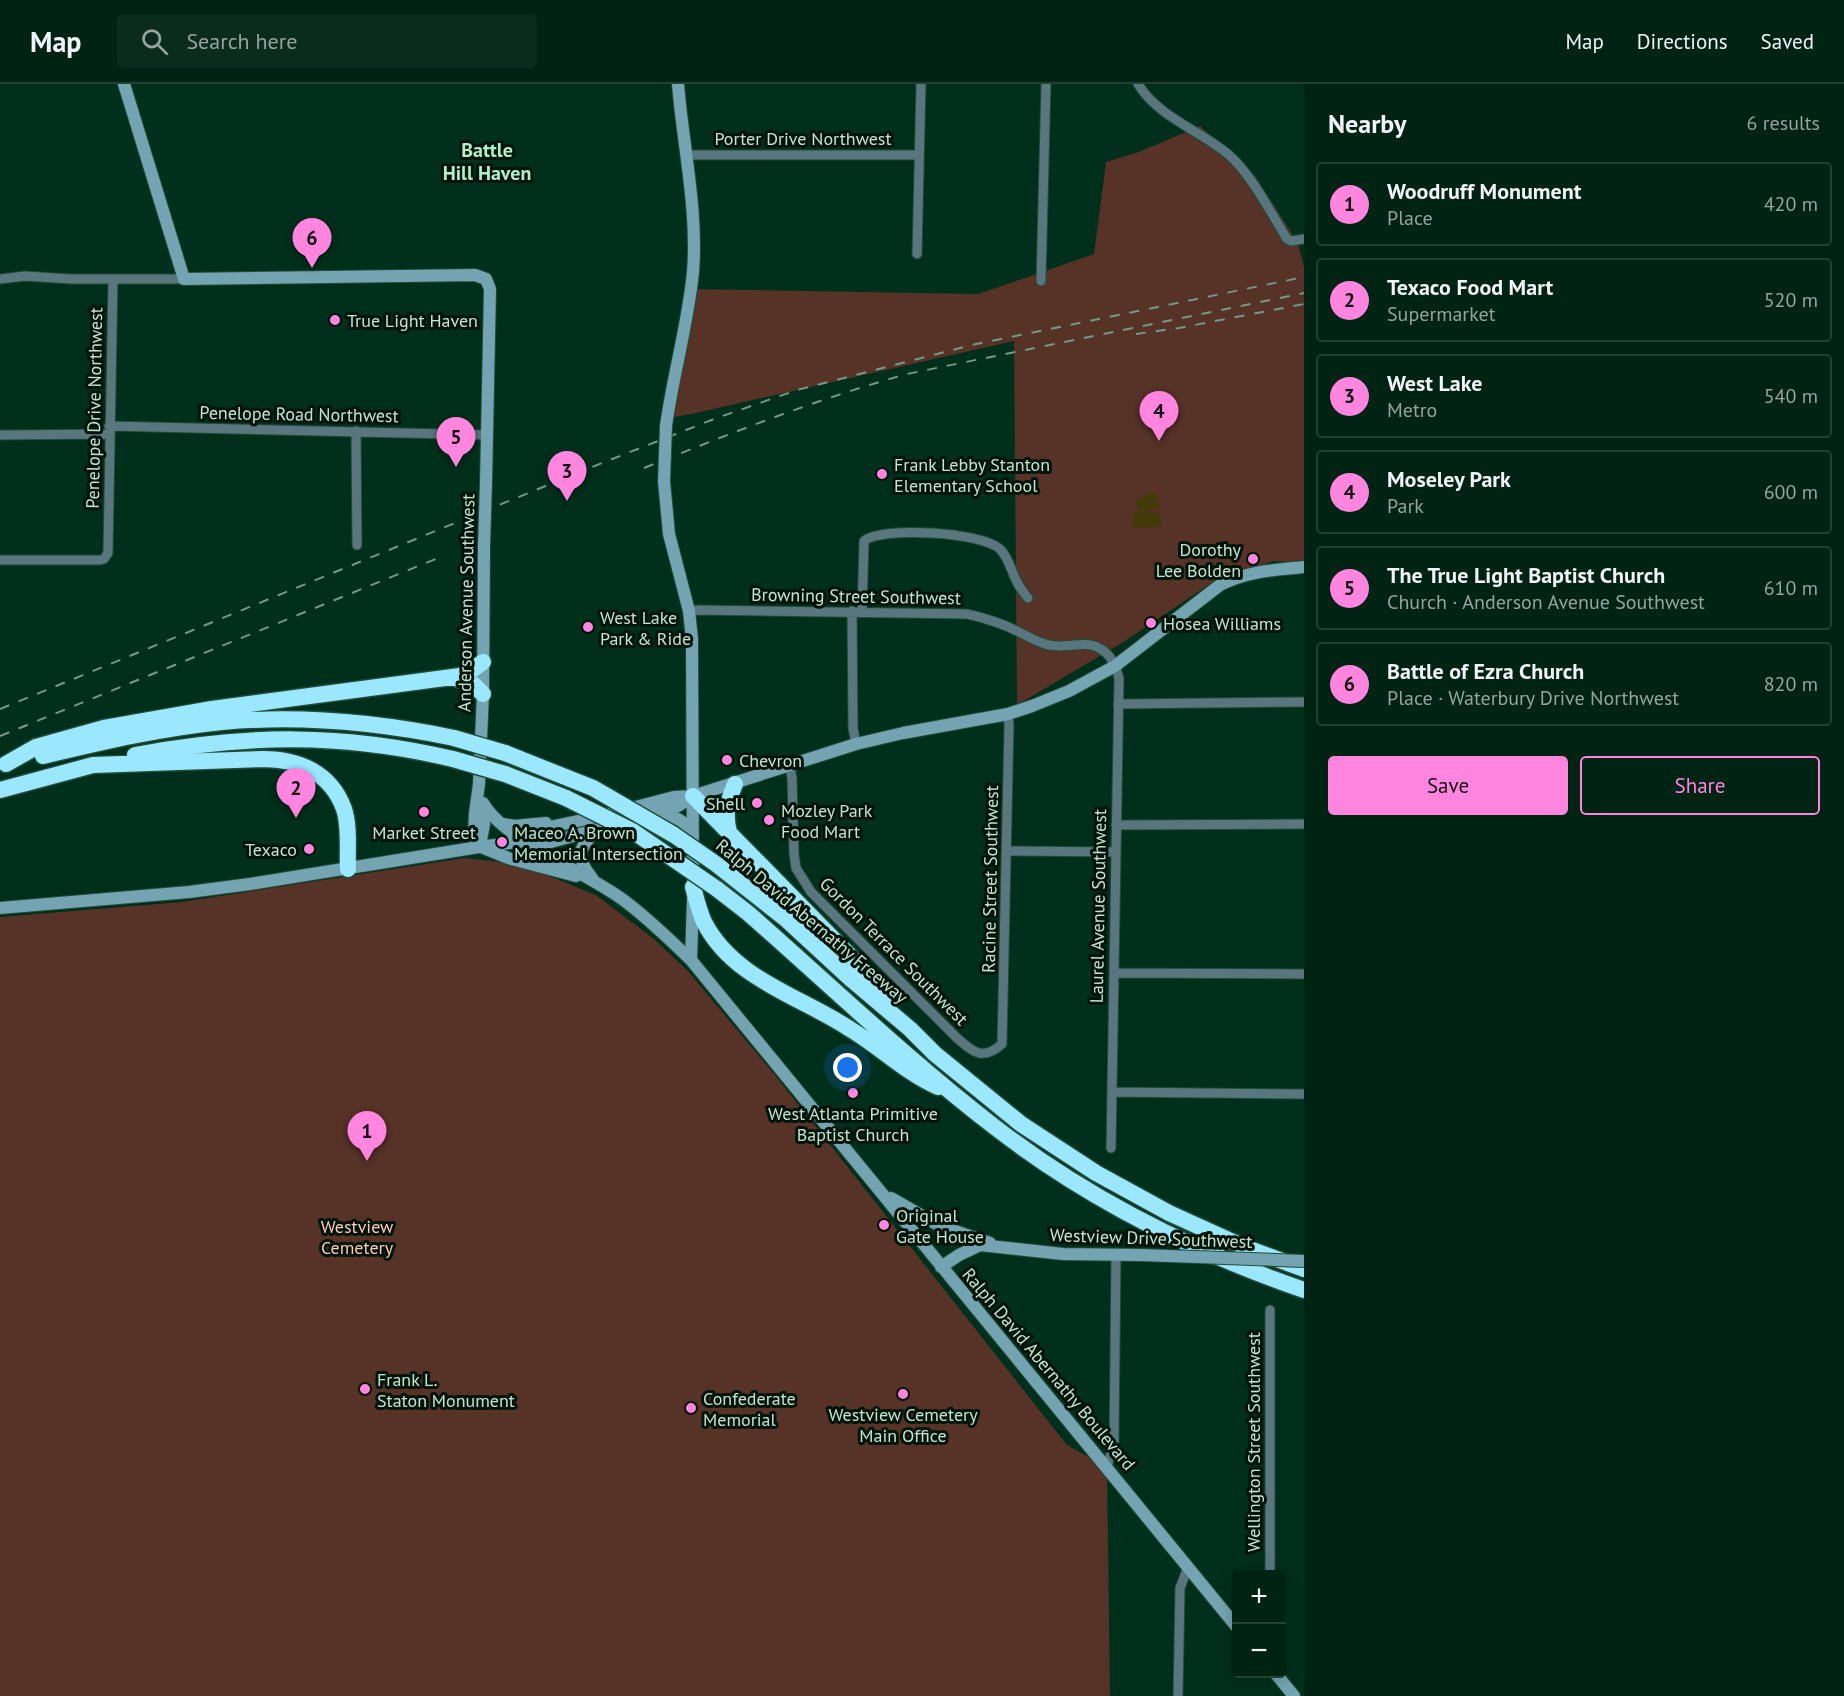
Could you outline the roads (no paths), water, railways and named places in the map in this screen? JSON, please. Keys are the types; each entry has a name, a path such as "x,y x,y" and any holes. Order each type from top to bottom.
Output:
{"highway":[{"path":"3,765 36,747 113,726 452,677 467,674 483,662"},
{"path":"452,677 473,684 483,694"},
{"name":"Ralph David Abernathy Freeway","path":"3,765 166,730 254,720 337,720 396,727 454,738 505,753 592,788 674,835 716,864 787,921 943,1060 1021,1124 1096,1173 1198,1227 1304,1269"},
{"name":"Ralph David Abernathy Freeway","path":"93,765 179,747 276,738 321,739 372,743 453,759 505,774 566,798 634,832 669,854 717,890 748,914 953,1093 1049,1165 1121,1210 1228,1262 1304,1290"},
{"path":"0,790 93,765 283,759 299,763 326,780 344,810 348,869"},
{"path":"729,831 726,818 727,803 735,783"},
{"path":"693,796 856,962 910,1029"},
{"path":"693,887 704,920 712,935 749,972 840,1022 921,1080 953,1093"}],"main road":[{"path":"124,84 184,279"},
{"path":"678,84 693,222 693,270 689,307 666,426 664,481 669,534 689,611 692,639 691,960"},
{"name":"Anderson Avenue Southwest","path":"184,279 475,275 486,279 490,289 483,694 479,784 475,804 474,832 479,847"},
{"path":"525,841 536,830 674,797 693,796 790,767 856,744 1008,714 1069,691 1115,666 1220,585 1236,577 1304,567"},
{"name":"Anderson Avenue Southwest","path":"479,784 484,825 479,847"},
{"path":"499,824 514,826 546,822 672,791 693,796"},
{"path":"0,908 189,892 479,847 525,841 547,843 658,813 678,806 693,796"},
{"name":"Ralph David Abernathy Boulevard","path":"483,803 499,824 621,899 691,960 1234,1624"},
{"path":"658,813 681,820 689,827 692,836"},
{"path":"594,881 584,868 579,854 582,846 595,831"},
{"path":"479,847 508,858 594,881"},
{"name":"Westview Drive Southwest","path":"884,1194 940,1226 997,1245"},
{"path":"913,1230 924,1218"},
{"name":"Westview Drive Southwest","path":"941,1267 971,1248 980,1245 997,1245 1043,1252 1116,1256 1304,1261"},
{"path":"1279,1678 1294,1696"}],"street":[{"path":"917,254 921,84"},
{"path":"1041,282 1046,84"},
{"path":"1138,84 1159,107 1229,155 1243,170 1287,238 1291,241 1304,239"},
{"name":"Porter Drive Northwest","path":"686,155 920,155"},
{"path":"0,279 24,276 71,279 184,279"},
{"name":"Penelope Drive Northwest","path":"0,560 100,560 104,559 108,553 113,279"},
{"name":"Penelope Road Northwest","path":"0,435 109,430 356,431 487,435"},
{"path":"356,431 357,544"},
{"path":"856,744 853,728 857,612 864,541 870,536 885,534 938,533 978,538 999,549 1006,557 1018,584 1028,598"},
{"name":"Browning Street Southwest","path":"689,611 967,614 994,620 1050,646 1097,647 1108,654 1115,666"},
{"name":"Laurel Avenue Southwest","path":"1111,1148 1119,678 1115,666"},
{"path":"1118,704 1304,702"},
{"name":"Racine Street Southwest","path":"1002,1044 1008,714"},
{"name":"Gordon Terrace Southwest","path":"790,767 796,868 811,892 973,1052 989,1053 1002,1044"},
{"path":"1116,825 1304,824"},
{"path":"1007,851 1116,852"},
{"path":"1114,973 1304,974"},
{"path":"1112,1092 1304,1094"},
{"path":"1107,1467 1114,1443 1116,1256"},
{"name":"Wellington Street Southwest","path":"1270,1310 1270,1570"},
{"path":"1178,1696 1180,1588 1188,1567"}],"railway":[{"path":"0,709 592,467 714,419 797,390 976,344 1304,277"},
{"path":"644,468 742,429 907,374 1304,293"},
{"path":"1136,334 1304,304"},
{"path":"0,736 443,556"}],"place":[{"name":"Battle of Ezra Church","path":"312,268"},
{"name":"True Light Haven","path":"335,320"},
{"name":"Moseley Park","path":"1159,441"},
{"name":"The True Light Baptist Church","path":"456,467"},
{"name":"Frank Lebby Stanton Elementary School","path":"882,474"},
{"name":"West Lake","path":"567,501"},
{"name":"Dorothy Lee Bolden","path":"1253,559"},
{"name":"Hosea Williams","path":"1151,623"},
{"name":"West Lake Park & Ride","path":"588,627"},
{"name":"Chevron","path":"727,760"},
{"name":"Shell","path":"757,803"},
{"name":"Market Street","path":"424,812"},
{"name":"Texaco Food Mart","path":"296,818"},
{"name":"Mozley Park Food Mart","path":"769,820"},
{"name":"Maceo A. Brown Memorial Intersection","path":"502,842"},
{"name":"Texaco","path":"309,849"},
{"name":"West Atlanta Primitive Baptist Church","path":"853,1093"},
{"name":"Woodruff Monument","path":"367,1161"},
{"name":"Original Gate House","path":"884,1225"},
{"name":"Frank L. Staton Monument","path":"365,1389"},
{"name":"Westview Cemetery Main Office","path":"903,1394"},
{"name":"Confederate Memorial","path":"691,1408"}],"district":[{"name":"Battle Hill Haven","path":"487,162"}],"park label":[{"name":"Westview Cemetery","path":"357,1236"}]}
